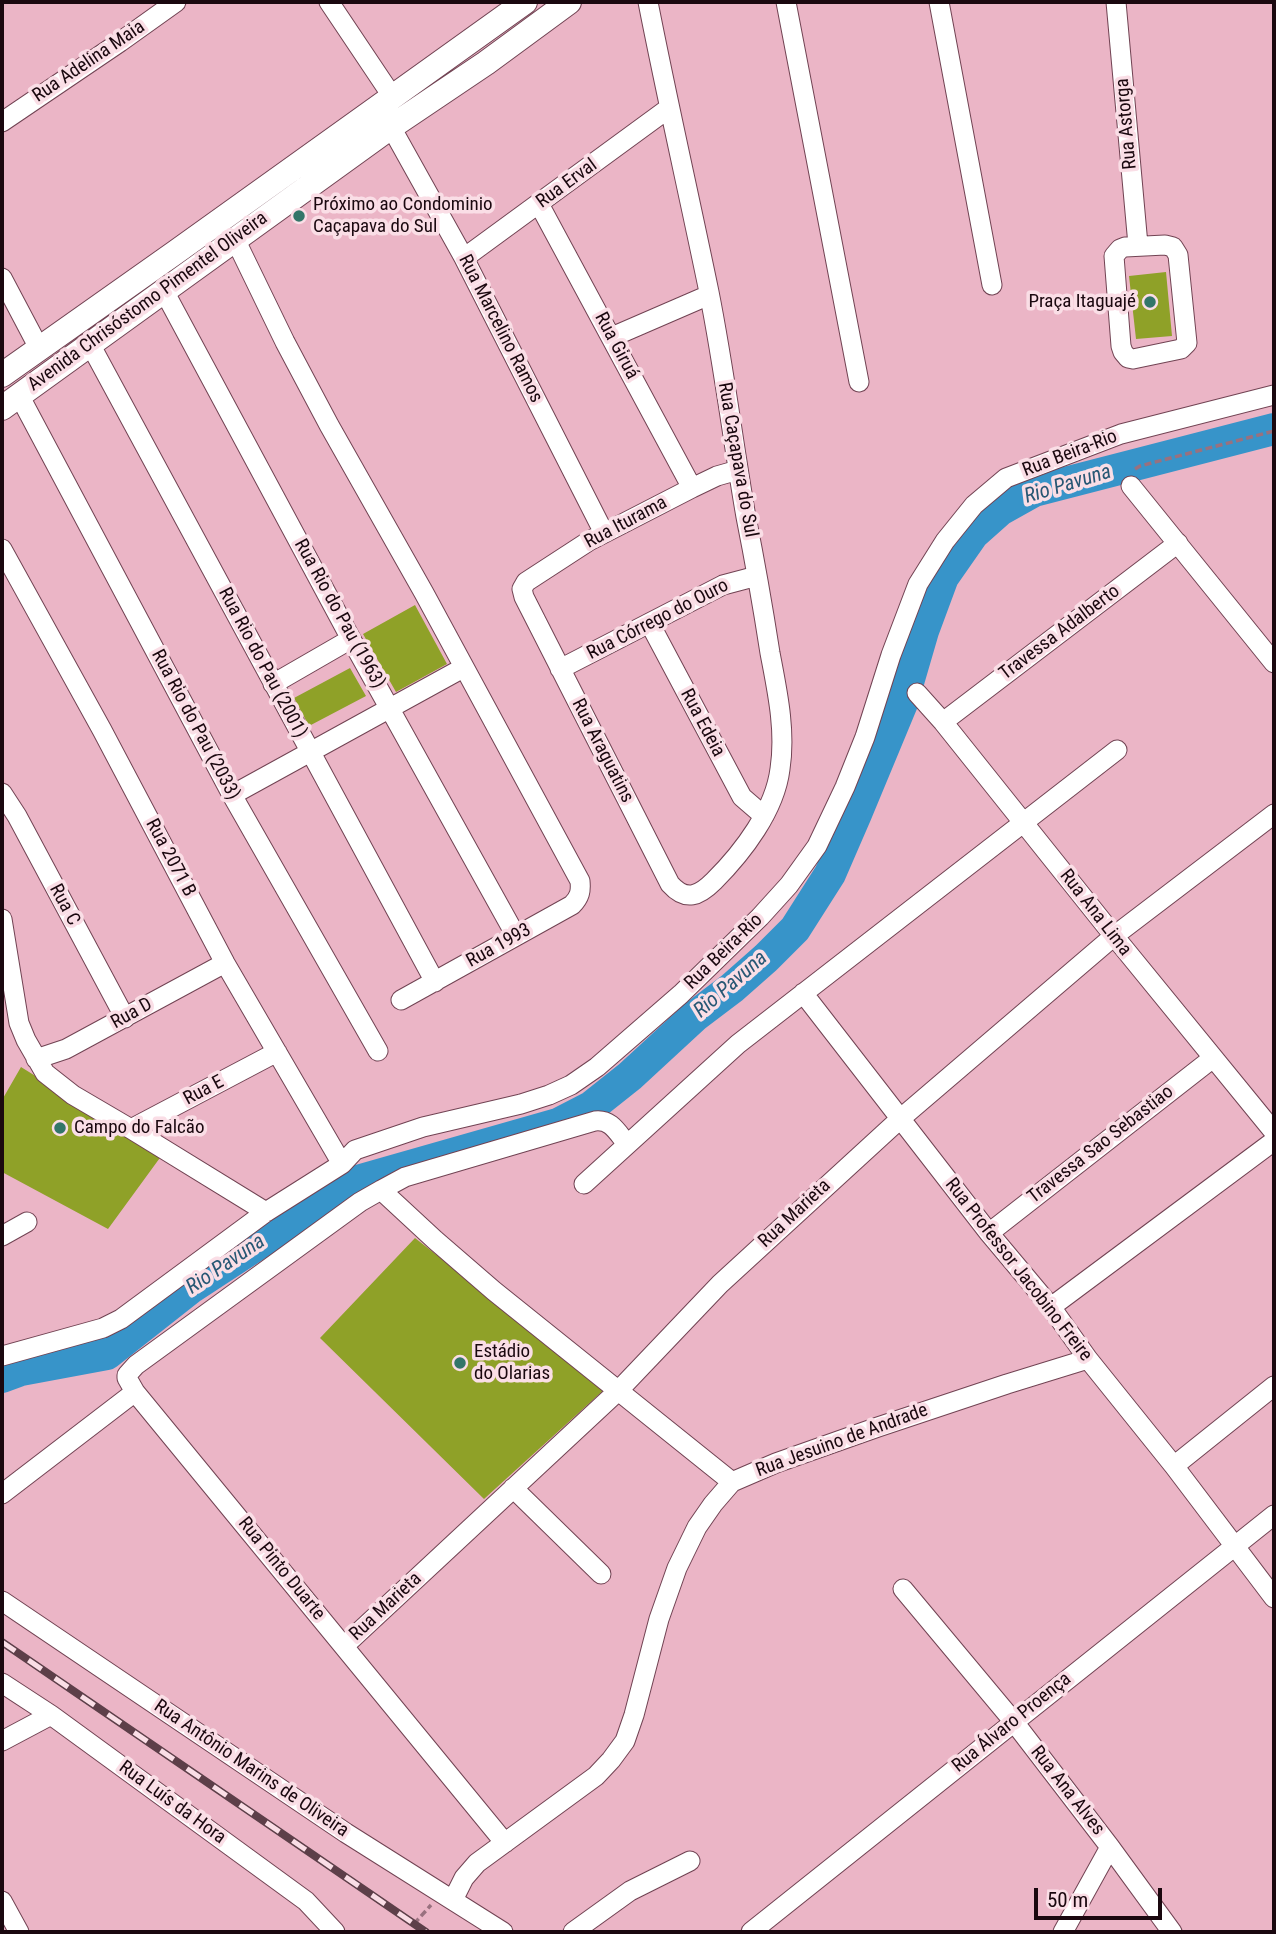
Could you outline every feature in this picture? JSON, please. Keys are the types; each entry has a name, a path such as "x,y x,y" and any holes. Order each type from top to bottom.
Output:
{"main road":[{"name":"Avenida Chrisóstomo Pimentel Oliveira","path":"2,375 525,2"},
{"name":"Avenida Chrisóstomo Pimentel Oliveira","path":"17,396 569,2"},
{"path":"17,396 37,371 40,350"}],"street":[{"name":"Rua Adelina Maia","path":"2,121 176,2"},
{"path":"328,2 392,96"},
{"name":"Rua Caçapava do Sul","path":"648,2 709,295 779,704 782,737 778,782 764,816 730,864 697,894"},
{"path":"786,2 859,382"},
{"path":"939,2 992,285"},
{"name":"Rua Astorga","path":"1116,2 1138,245"},
{"name":"Rua Erval","path":"464,258 669,108"},
{"name":"Rua Marcelino Ramos","path":"391,127 464,258 604,533"},
{"name":"Rua Giruá","path":"539,204 692,488"},
{"path":"232,794 463,668 329,425 235,239"},
{"path":"1138,245 1169,245 1176,250 1187,343 1181,349 1133,359 1125,355 1121,346 1114,256 1120,248 1138,245"},
{"path":"2,278 40,350"},
{"name":"Rua Rio do Pau (1963)","path":"164,291 351,639 516,936"},
{"path":"612,337 709,295"},
{"name":"Rua Rio do Pau (2001)","path":"90,344 435,982"},
{"name":"Rua Beira-Rio","path":"2,1356 103,1328 121,1319 267,1212 342,1164 355,1150 423,1127 549,1095 597,1068 681,994 760,917 789,885 817,846 866,737 891,655 918,584 945,541 974,505 1006,478 1121,434 1274,395"},
{"name":"Rua Rio do Pau (2033)","path":"17,396 232,794 378,1051"},
{"name":"Rua Iturama","path":"522,589 526,582 552,564 604,533 692,488 718,476 738,471"},
{"path":"1131,486 1274,663"},
{"name":"Travessa Adalberto","path":"943,722 1178,543"},
{"name":"Rua 2071 B","path":"2,549 103,730 225,962 342,1164"},
{"name":"Rua Córrego do Ouro","path":"560,669 723,585 757,576"},
{"name":"Rua Araguatins","path":"522,589 670,884 681,894 697,894"},
{"name":"Rua Edeia","path":"650,624 742,797 764,816"},
{"path":"273,684 351,639"},
{"name":"Rua 1993","path":"401,1000 572,905 581,891 579,881 463,668"},
{"name":"Rua Ana Lima","path":"917,693 1274,1132"},
{"path":"584,1184 738,1044 1117,750"},
{"name":"Rua C","path":"2,793 17,816 125,1018"},
{"name":"Rua Marieta","path":"344,1646 619,1390 720,1284 900,1119 1114,936 1274,814"},
{"path":"2,919 19,1023 45,1073 73,1095 267,1212"},
{"name":"Rua D","path":"36,1059 66,1049 225,962"},
{"name":"Rua Professor Jacobino Freire","path":"803,993 989,1233 1051,1307 1088,1359 1174,1466 1274,1598"},
{"name":"Rua E","path":"131,1129 277,1052"},
{"name":"Travessa Sao Sebastiao","path":"989,1233 1213,1058"},
{"path":"2,1494 131,1385 127,1375 136,1365 360,1202 381,1190 405,1177 595,1121 609,1122 626,1144"},
{"path":"1051,1307 1274,1141"},
{"path":"381,1190 494,1291 732,1482"},
{"path":"2,1236 27,1222"},
{"name":"Rua Jesuino de Andrade","path":"447,1897 477,1863 596,1776 625,1741 659,1619 677,1569 697,1527 732,1482 776,1463 878,1427 1088,1359"},
{"name":"Rua Pinto Duarte","path":"131,1385 505,1843"},
{"path":"1174,1466 1274,1386"},
{"path":"513,1488 601,1574"},
{"name":"Rua Álvaro Proença","path":"751,1932 1274,1515"},
{"name":"Rua Ana Alves","path":"903,1589 1014,1722 1172,1932"},
{"name":"Rua Antônio Marins de Oliveira","path":"2,1601 346,1833 503,1932"},
{"name":"Rua Luís da Hora","path":"2,1683 51,1715 306,1901 335,1932"},
{"path":"2,1741 51,1715"},
{"path":"1063,1932 1110,1847"},
{"path":"573,1932 630,1891 690,1861"},
{"path":"2,1901 19,1932"}],"path":[{"path":"1131,486 1128,477 1132,470 1140,466 1274,431"},
{"path":"414,1924 447,1897"}],"green space":[{"path":"1166,272 1172,336 1136,339 1129,276"},
{"path":"415,605 447,664 396,692 363,634"},
{"path":"350,668 366,696 309,726 294,698"},
{"name":"Campo do Falcão","path":"21,1067 162,1155 108,1229 2,1172 2,1100"},
{"name":"Estádio do Olarias","path":"415,1238 606,1388 484,1499 320,1338"}],"waterway":[{"name":"Rio Pavuna","path":"2,1377 21,1370 107,1354 192,1287 351,1183 558,1124 591,1107 630,1076 695,1016 732,988 795,929 830,874 856,814 902,703 923,631 943,577 973,534 1000,510 1034,491 1274,429"}],"railway":[{"path":"2,1642 426,1932"}],"place":[{"name":"Próximo ao Condominio Caçapava do Sul","path":"299,216"},
{"name":"Praça Itaguajé","path":"1150,302"},
{"name":"Campo do Falcão","path":"60,1128"},
{"name":"Estádio do Olarias","path":"460,1363"}]}
